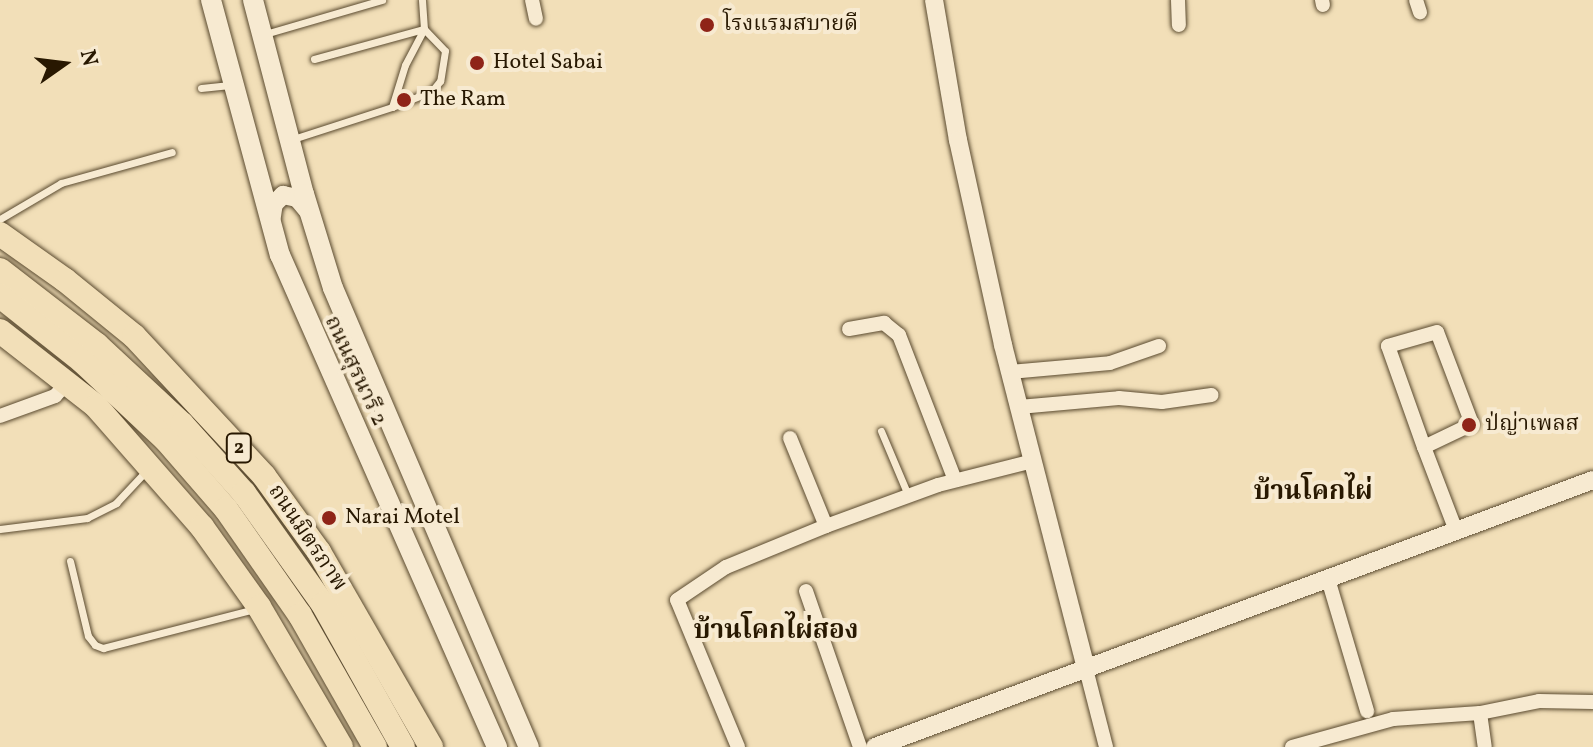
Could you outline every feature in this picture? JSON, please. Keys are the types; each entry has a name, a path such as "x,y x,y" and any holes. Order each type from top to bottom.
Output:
{"highway":[{"name":"ถนนมิตรภาพ","path":"0,234 65,280 134,336 264,476 319,552 426,742"},
{"name":"ถนนมิตรภาพ","path":"0,270 97,345 182,424 244,493 323,604 403,747"},
{"name":"2","path":"0,296 93,370 166,440 226,509 300,615 375,747"},
{"path":"0,331 96,406 151,465 202,527 259,607 341,747"}],"main road":[{"name":"ถนนสุรนารี 2","path":"211,0 271,225 301,310 445,622 497,747"},
{"name":"ถนนสุรนารี 2","path":"253,0 308,211 364,365 529,747"}],"street":[{"path":"532,0 536,19"},
{"path":"934,0 958,140 1010,372 1106,747"},
{"path":"1178,0 1179,25"},
{"path":"271,225 285,198 308,211"},
{"path":"849,329 884,323 899,335 955,480"},
{"path":"1424,447 1472,424 1437,332 1388,346 1424,447 1456,531"},
{"path":"1010,372 1110,363 1159,346"},
{"path":"0,416 55,396 67,383"},
{"path":"1019,407 1119,398 1162,402 1212,395"},
{"path":"790,438 826,526"},
{"path":"738,747 677,600 726,567 826,526 955,480 1033,461"},
{"path":"875,747 1593,480"},
{"path":"1328,579 1367,711"},
{"path":"806,591 860,747"},
{"path":"1292,747 1393,719 1480,713 1539,701 1593,702"},
{"path":"1480,713 1485,747"}],"lane":[{"path":"262,35 382,0"},
{"path":"392,107 405,65 424,29 422,0"},
{"path":"314,59 424,29"},
{"path":"288,140 432,91 440,81 445,51 424,29"},
{"path":"201,88 233,85"},
{"path":"0,219 61,183 172,152"},
{"path":"881,431 908,495"},
{"path":"0,529 87,518 116,503 151,465"},
{"path":"70,561 88,636 95,645 103,648 248,613 259,607"}],"place":[{"name":"โรงแรมสบายดี","path":"707,25"},
{"name":"Hotel Sabai","path":"477,63"},
{"name":"The Ram","path":"404,100"},
{"name":"ป่ญ่าเพลส","path":"1469,425"},
{"name":"Narai Motel","path":"329,518"}],"district":[{"name":"บ้านโคกไผ่","path":"1313,493"},
{"name":"บ้านโคกไผ่สอง","path":"776,632"}]}
